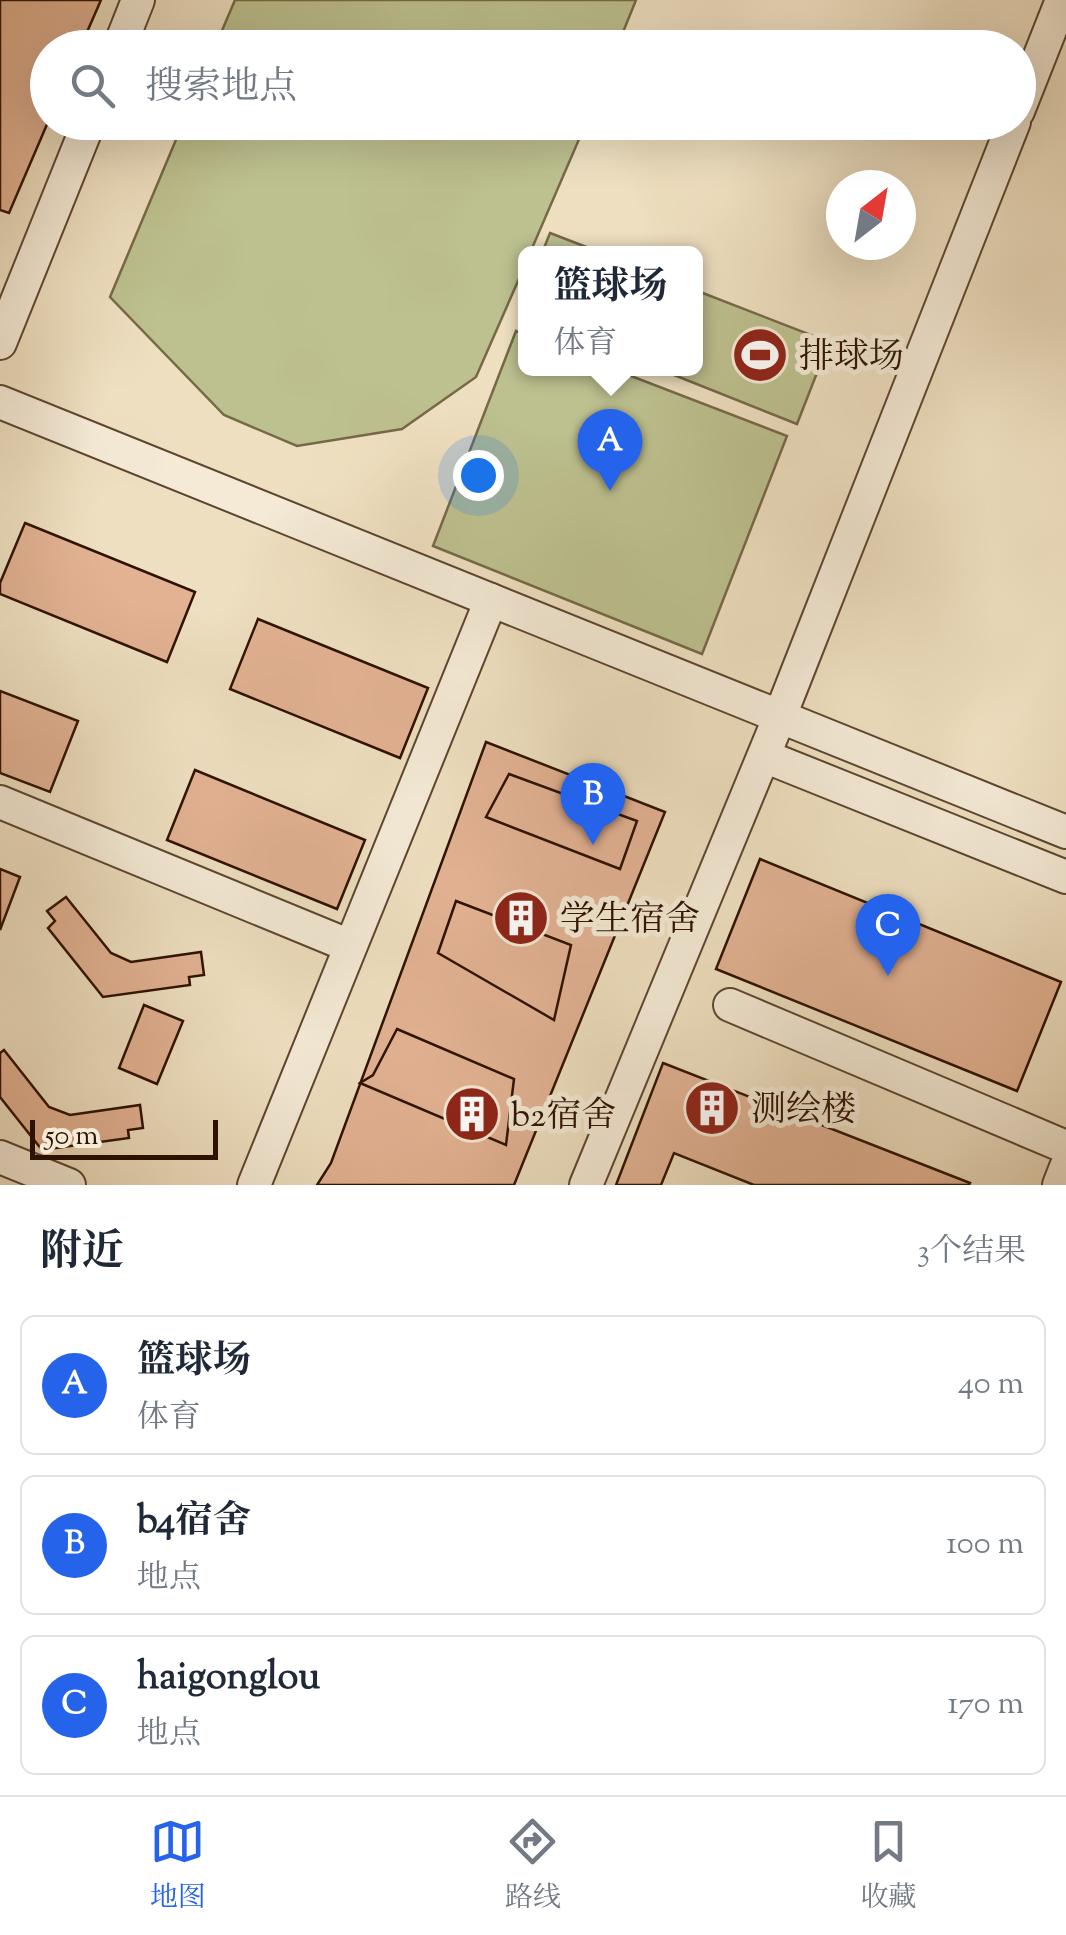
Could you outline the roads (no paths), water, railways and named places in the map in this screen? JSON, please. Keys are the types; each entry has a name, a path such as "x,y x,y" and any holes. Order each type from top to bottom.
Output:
{"lane":[{"path":"126,30 138,0"},
{"path":"1036,65 1062,0"},
{"path":"0,343 82,140"},
{"path":"586,1185 764,756 1007,140"},
{"path":"0,402 1066,832"},
{"path":"254,1185 491,600"},
{"path":"764,756 1066,878"},
{"path":"0,802 350,946"},
{"path":"730,1005 1066,1146"},
{"path":"1059,1185 1066,1167"},
{"path":"12,1169 70,1185"}],"place":[{"name":"排球场","path":"760,355"},
{"name":"篮球场","path":"610,491"},
{"name":"b4宿舍","path":"593,845"},
{"name":"学生宿舍","path":"521,918"},
{"name":"haigonglou","path":"888,976"},
{"name":"测绘楼","path":"712,1108"},
{"name":"b2宿舍","path":"472,1114"}]}
